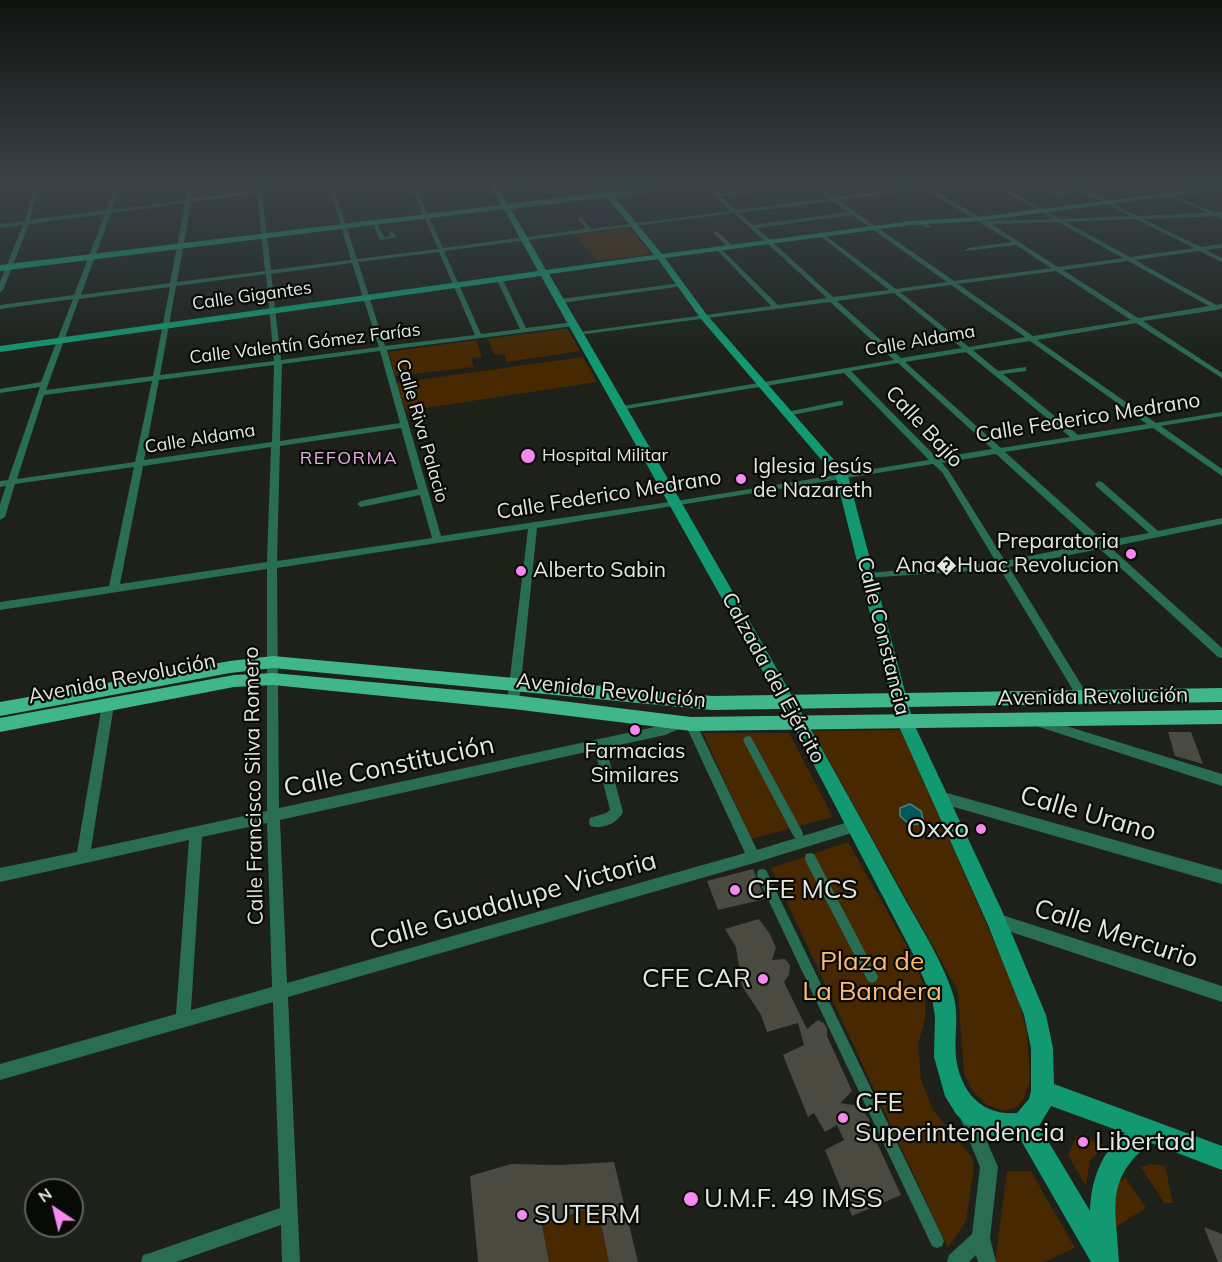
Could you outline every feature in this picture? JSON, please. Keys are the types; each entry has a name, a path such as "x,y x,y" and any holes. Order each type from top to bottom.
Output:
{"main road":[{"path":"5,268 189,245"},
{"name":"Calzada del Ejército","path":"528,245 800,722 919,945 943,997 946,1017 947,1073 964,1106"},
{"name":"Calle Constancia","path":"651,245 704,317 842,476 905,722 996,920 1035,1015 1042,1048 1043,1091"},
{"name":"Calle Gigantes","path":"0,349 744,245"},
{"name":"Avenida Revolución","path":"0,709 230,667 516,686 712,703 1222,695"},
{"name":"Avenida Revolución","path":"0,725 234,681 273,671 686,724 1222,717"},
{"path":"964,1106 973,1114 993,1124 1004,1126 1024,1123 1040,1104 1043,1091 1222,1158"},
{"path":"1024,1123 1106,1262"},
{"path":"1106,1262 1102,1208 1107,1178 1118,1157 1149,1130"}],"street":[{"path":"0,290 5,268 16,245"},
{"path":"0,517 44,384 97,245"},
{"name":"Calle Francisco Silva Romero","path":"267,245 278,362 272,564 273,815 291,1262"},
{"name":"Calle Riva Palacio","path":"351,245 437,539"},
{"path":"439,245 479,336"},
{"path":"0,307 472,245"},
{"path":"773,245 1222,654"},
{"path":"835,245 1077,438"},
{"path":"901,245 1222,473"},
{"path":"968,250 1003,245"},
{"path":"1019,245 1222,376"},
{"path":"1106,245 1220,308"},
{"path":"1192,245 1222,260"},
{"path":"114,588 156,378 179,246"},
{"path":"580,334 1222,246"},
{"path":"718,248 776,307"},
{"path":"499,278 524,330"},
{"path":"561,300 681,285"},
{"name":"Calle Aldama","path":"623,408 1220,308"},
{"name":"Calle Valentín Gómez Farías","path":"41,393 574,324"},
{"path":"997,373 1023,369"},
{"name":"Calle Bajío","path":"845,370 937,461 1083,697"},
{"path":"0,391 44,384"},
{"path":"787,414 840,403"},
{"name":"Calle Federico Medrano","path":"0,606 676,504 1222,414"},
{"name":"Calle Aldama","path":"0,484 405,425"},
{"path":"1099,484 1156,534"},
{"path":"361,504 424,491"},
{"path":"868,576 1002,565 1222,521"},
{"path":"513,702 533,525"},
{"path":"83,856 108,705"},
{"path":"1031,721 1222,780"},
{"path":"686,724 754,857"},
{"name":"Calle Constitución","path":"0,875 686,724"},
{"path":"748,740 798,834"},
{"path":"595,822 610,818 617,812 599,744"},
{"name":"Calle Urano","path":"940,797 1222,877"},
{"name":"Calle Guadalupe Victoria","path":"0,1072 754,857 855,826"},
{"path":"183,1020 196,831"},
{"path":"810,858 872,977"},
{"path":"762,874 937,1241"},
{"name":"Calle Mercurio","path":"996,920 1222,994"},
{"path":"964,1106 989,1167 981,1238 987,1262"},
{"path":"150,1262 290,1212"},
{"path":"956,1262 981,1238"}],"green space":[{"path":"584,245 643,245 650,254 596,261"},
{"path":"567,329 580,351 507,362 504,354 494,355 488,339"},
{"path":"476,340 482,357 471,358 474,367 395,376 389,352"},
{"path":"583,357 597,382 406,411 396,383"},
{"name":"Plaza de La Bandera","path":"901,730 1016,991 1027,1031 1030,1079 1025,1096 1018,1107 1005,1111 987,1105 972,1090 964,1073 958,991 812,731"},
{"path":"703,733 789,733 833,817 751,839"},
{"name":"Plaza de La Bandera","path":"848,842 914,959 925,989 925,1019 918,1044 921,1079 933,1110 972,1157 974,1169 966,1221 948,1248 771,868"},
{"path":"1077,1135 1105,1145 1090,1160 1086,1186 1068,1155"},
{"path":"1151,1164 1165,1166 1173,1203 1164,1203 1141,1167"},
{"path":"1007,1171 1031,1171 1075,1248 1043,1262 995,1262"},
{"path":"1125,1177 1146,1208 1114,1228 1117,1183"},
{"path":"597,1205 609,1262 549,1262 542,1225"}],"water":[{"path":"910,804 921,811 923,819 918,824 910,825 900,816 900,808"}],"building":[{"path":"1168,732 1191,732 1203,764 1175,756"},
{"name":"CFE MCS","path":"753,869 765,899 718,910 707,881"},
{"name":"CFE Superintendencia","path":"759,919 770,934 776,948 772,960 785,959 790,965 789,975 784,982 807,1029 818,1020 824,1023 827,1029 827,1036 852,1091 840,1103 860,1106 869,1119 872,1132 901,1195 852,1216 825,1150 844,1140 837,1125 825,1132 814,1113 808,1117 783,1055 804,1045 798,1023 767,1032 761,1015 742,986 736,947 725,929"},
{"name":"SUTERM","path":"614,1162 638,1262 609,1262 597,1205 542,1225 549,1262 478,1262 470,1176 511,1164 560,1165"},
{"path":"1204,1227 1222,1234 1222,1262 1218,1262"}],"place":[{"name":"Hospital Militar","path":"528,456"},
{"name":"Iglesia Jesús de Nazareth","path":"741,479"},
{"name":"Preparatoria Ana�Huac Revolucion","path":"1131,554"},
{"name":"Alberto Sabin","path":"521,571"},
{"name":"Farmacias Similares","path":"635,730"},
{"name":"Oxxo","path":"981,829"},
{"name":"CFE MCS","path":"735,890"},
{"name":"CFE CAR","path":"763,979"},
{"name":"CFE Superintendencia","path":"843,1118"},
{"name":"Libertad","path":"1083,1142"},
{"name":"U.M.F. 49 IMSS","path":"691,1199"},
{"name":"SUTERM","path":"522,1215"}],"district":[{"name":"REFORMA","path":"349,459"}]}
